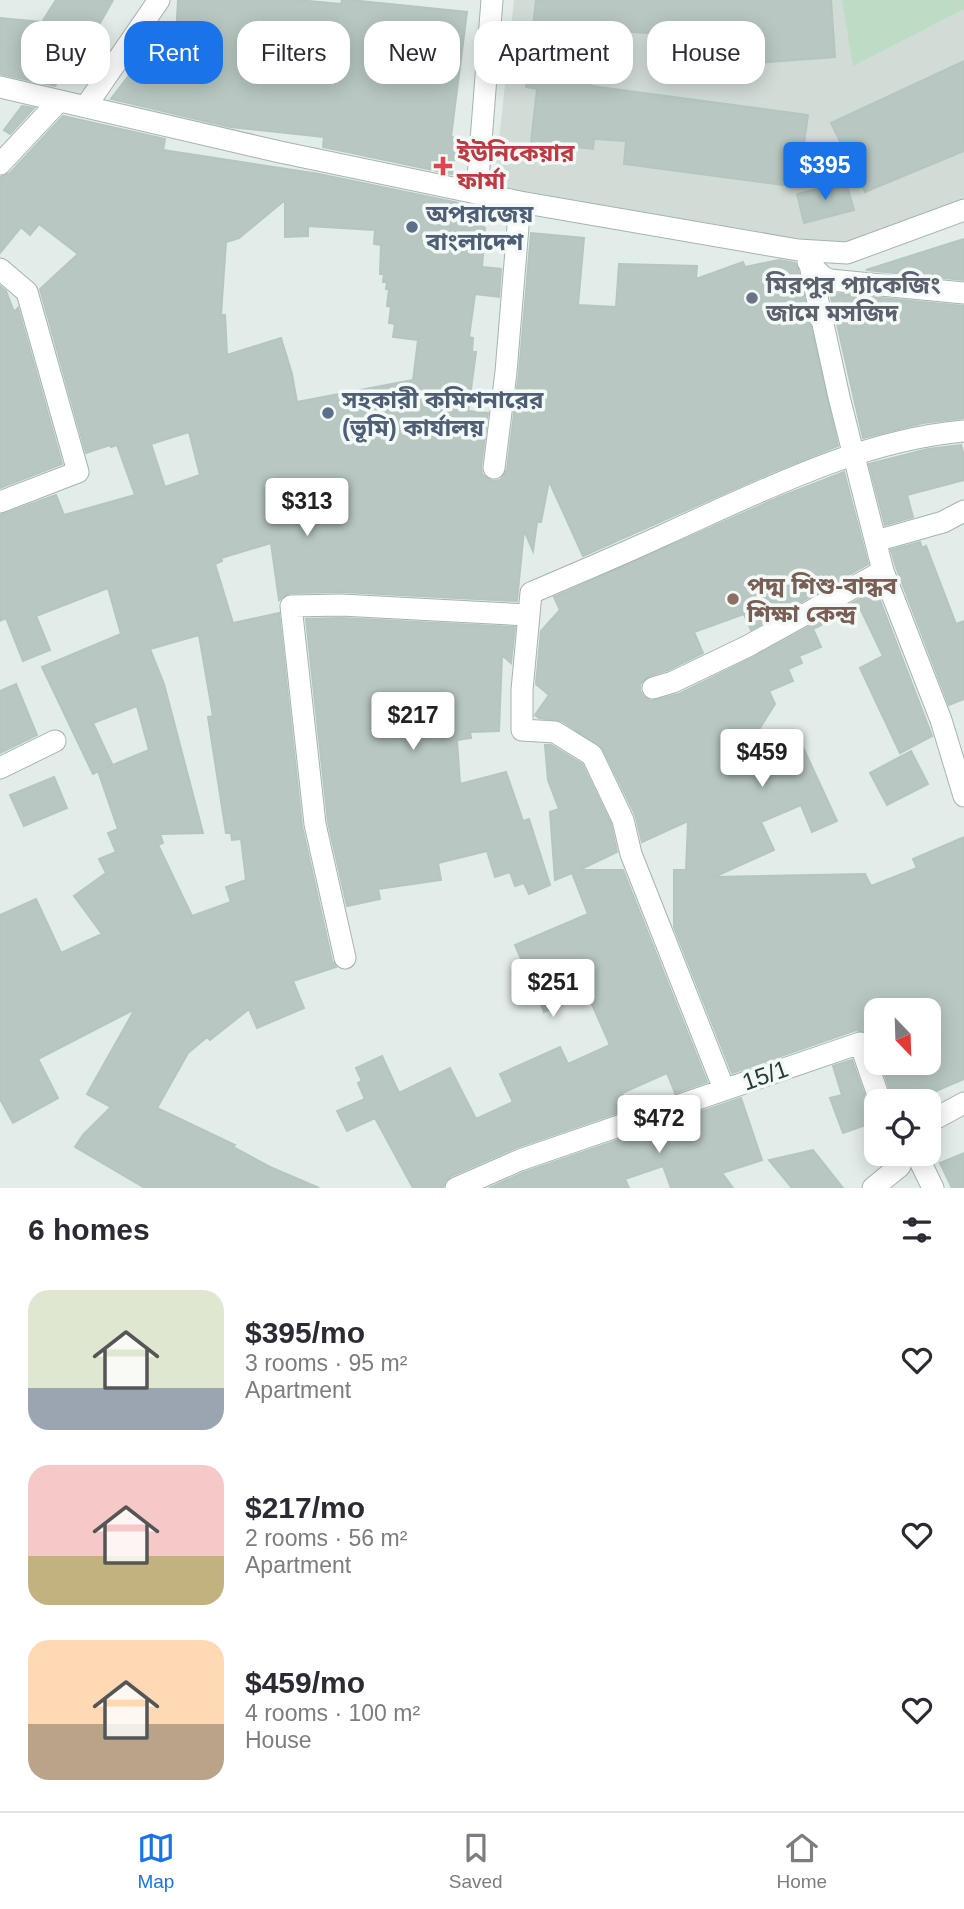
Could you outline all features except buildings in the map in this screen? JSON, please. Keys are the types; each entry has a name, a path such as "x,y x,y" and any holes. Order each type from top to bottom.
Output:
{"street":[{"path":"86,106 159,0"},
{"path":"477,192 492,0"},
{"path":"0,87 280,152 804,257 848,253 964,210"},
{"path":"0,164 59,101"},
{"path":"494,468 506,372 520,202"},
{"path":"804,257 830,279 964,293"},
{"path":"804,257 883,571 941,720 964,796"},
{"path":"0,269 27,292 78,472 0,502"},
{"path":"724,1089 631,854 623,820 592,755 555,732 522,730 522,690 531,593 751,495 854,455 933,434 964,431"},
{"path":"876,541 943,522 964,511"},
{"path":"653,688 673,682 748,646 883,571"},
{"path":"345,958 315,824 291,606 341,605 528,614"},
{"path":"0,768 55,741"},
{"name":"15/1","path":"456,1188 520,1160 860,1043 876,1089"},
{"path":"941,1115 964,1103"},
{"path":"873,1188 900,1166"},
{"path":"922,1166 933,1188"}],"shaded area":[{"path":"514,0 964,0 964,203 844,246 494,187 505,84 633,84 633,21 512,21"}],"green space":[{"path":"842,0 964,0 964,9 853,66"}],"place":[{"name":"ইউনিকেয়ার ফার্মা","path":"443,166"},
{"name":"অপরাজেয় বাংলাদেশ","path":"412,227"},
{"name":"মিরপুর প্যাকেজিং জামে মসজিদ","path":"752,298"},
{"name":"সহকারী কমিশনারের (ভূমি) কার্যালয়","path":"328,413"},
{"name":"পদ্ম শিশু-বান্ধব শিক্ষা কেন্দ্র","path":"733,599"}]}
